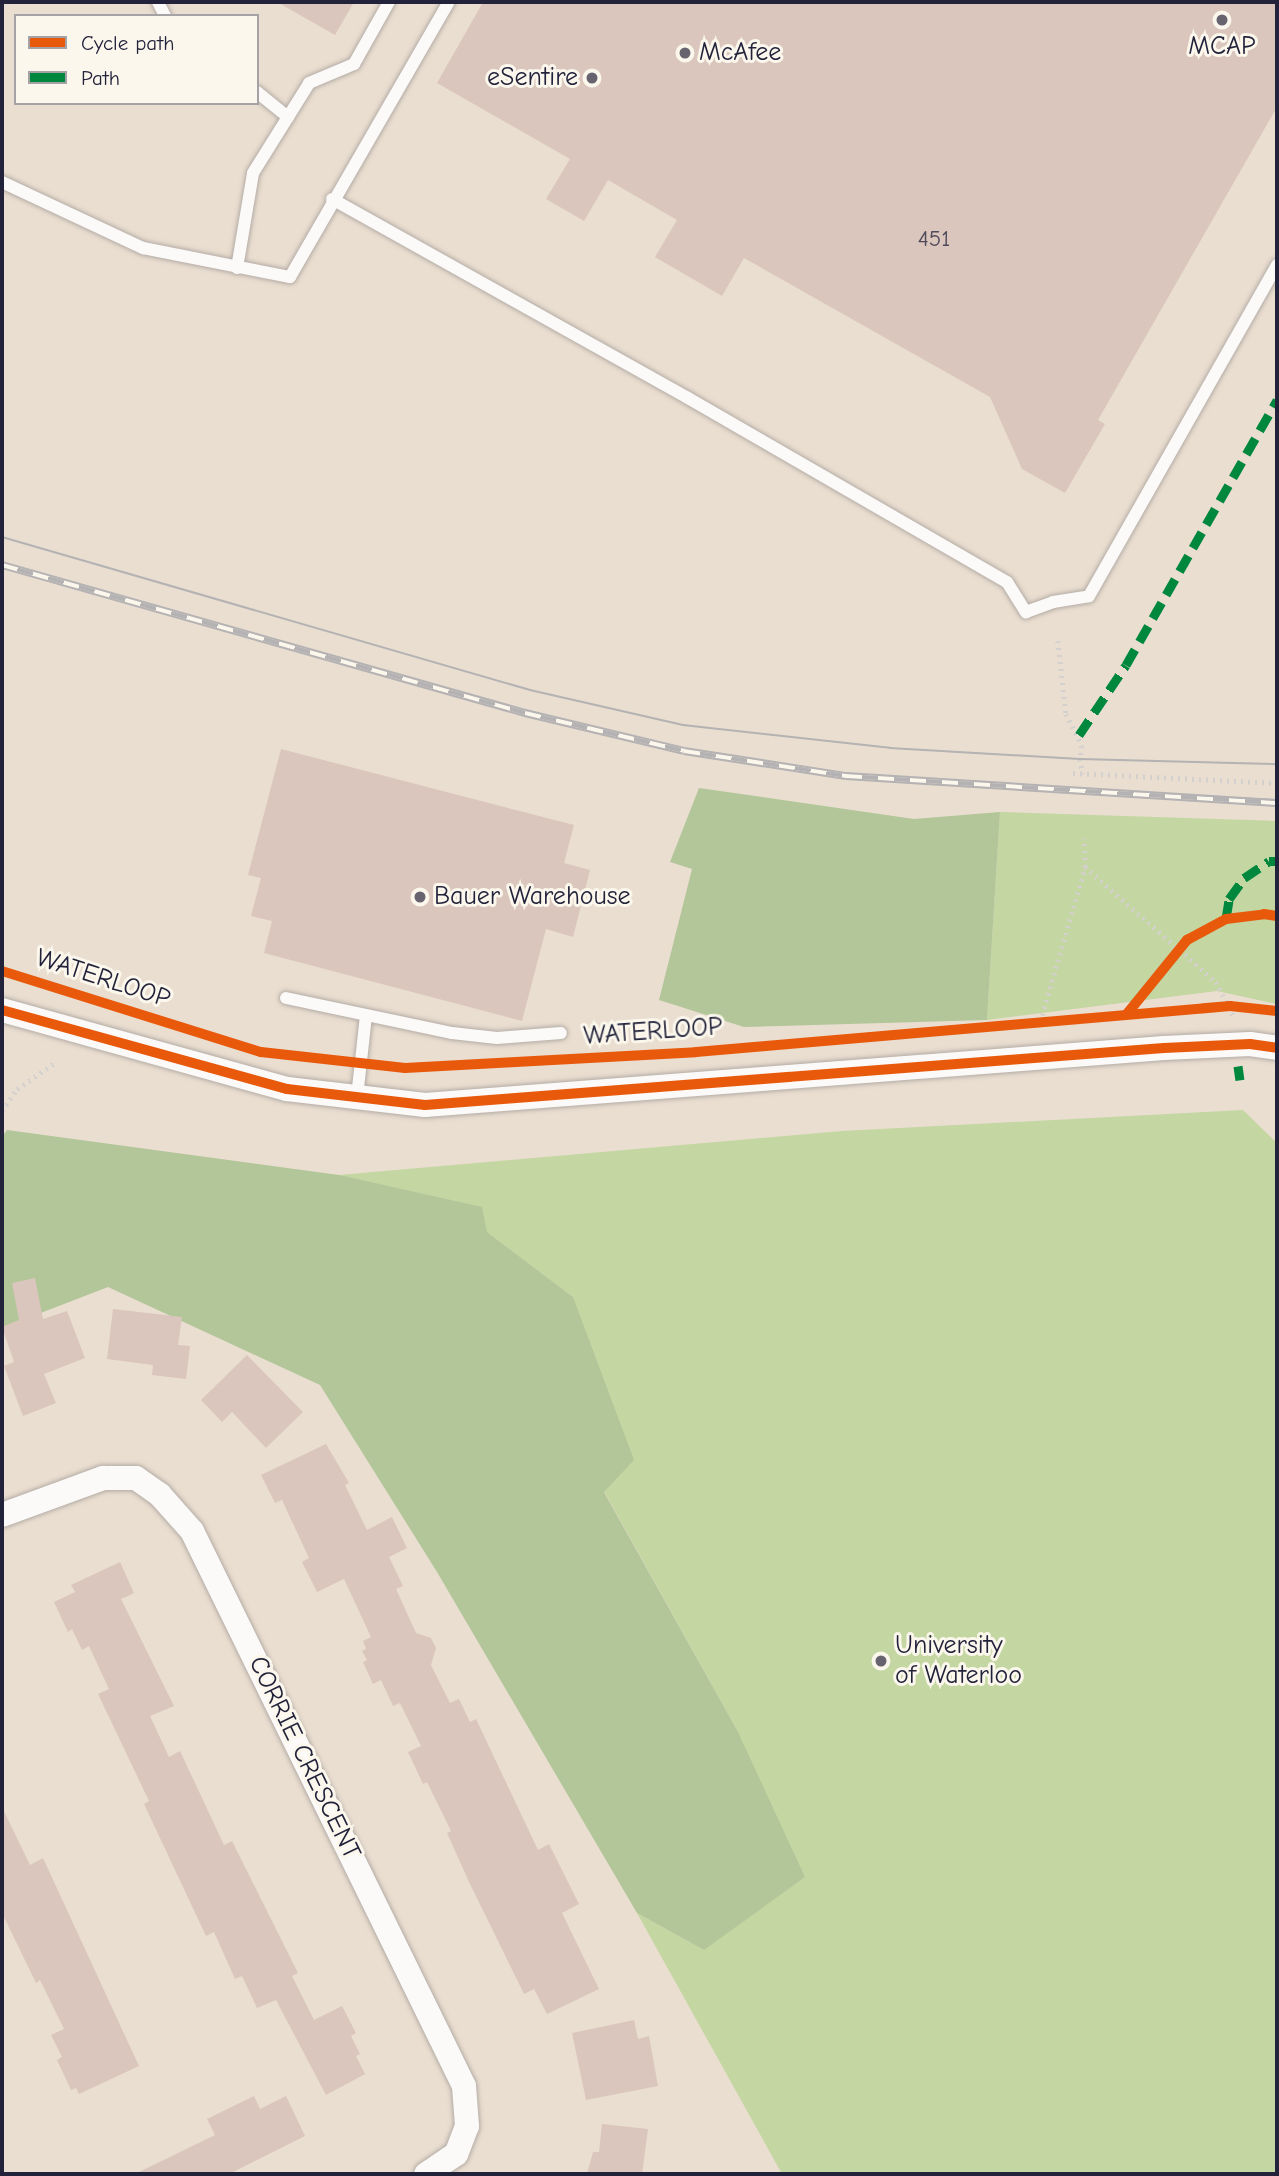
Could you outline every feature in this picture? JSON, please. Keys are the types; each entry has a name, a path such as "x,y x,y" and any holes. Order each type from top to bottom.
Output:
{"street":[{"path":"2,1010 287,1089 425,1105 1164,1048 1250,1044 1277,1048"},
{"name":"CORRIE CRESCENT","path":"2,1515 103,1478 136,1478 160,1495 192,1531 464,2086 467,2126 456,2154 426,2174"}],"lane":[{"path":"237,268 253,173 309,83 354,64 389,2"},
{"path":"2,182 143,248 289,277 449,2"},
{"path":"259,94 288,117"},
{"path":"332,199 688,398 1007,582 1026,612 1089,596 1277,265"},
{"path":"286,998 497,1038 561,1033"},
{"path":"357,1097 366,1015"}],"path":[{"path":"1058,642 1066,714 1082,746 1080,759 1083,774"},
{"path":"1073,773 1277,783"},
{"path":"1027,1023 1046,1022 1085,867 1084,838"},
{"path":"1085,867 1216,982 1236,1007 1236,1020"},
{"path":"1169,960 1187,940"},
{"path":"1217,1007 1236,1007"},
{"path":"2,1111 17,1089 53,1064"}],"green space":[{"path":"699,788 914,819 1000,812 987,1020 744,1027 659,1000 692,869 670,862"},
{"path":"1000,812 1277,821 1277,1004 1217,991 987,1020"},
{"path":"1243,1110 1277,1143 1277,2174 782,2174 637,1913 704,1950 737,1730 604,1491 573,1297 487,1232 339,1175 842,1131"},
{"path":"7,1130 339,1175 482,1207 487,1232 573,1297 634,1460 604,1492 737,1730 805,1877 704,1950 637,1913 437,1572 320,1385 108,1287 2,1328 2,1137"}],"building":[{"path":"277,2 354,2 335,35"},
{"path":"483,2 1277,2 1277,107 1098,420 1105,424 1065,493 1022,469 990,397 744,258 722,296 655,257 677,220 608,180 584,221 546,199 570,159 437,83"},
{"name":"Bauer Warehouse","path":"281,749 574,825 564,863 590,870 573,937 546,929 522,1021 264,953 272,921 251,916 261,878 248,875"},
{"path":"35,1278 43,1319 67,1311 85,1358 44,1374 56,1403 23,1416 4,1366 14,1362 2,1327 19,1320 12,1283"},
{"path":"113,1309 182,1317 178,1345 190,1346 186,1379 152,1375 153,1365 107,1359"},
{"path":"247,1355 303,1412 266,1448 232,1412 222,1422 201,1400"},
{"path":"326,1444 349,1483 345,1485 367,1530 392,1517 407,1548 389,1557 403,1586 396,1589 416,1633 431,1638 436,1648 431,1665 450,1703 459,1699 470,1722 476,1719 538,1850 549,1844 579,1904 562,1913 599,1989 547,2014 534,1989 524,1994 470,1884 447,1833 451,1831 427,1782 423,1784 408,1752 421,1746 400,1703 393,1706 381,1680 373,1684 363,1662 367,1660 362,1651 366,1649 363,1641 371,1637 344,1579 317,1592 302,1562 309,1558 282,1500 275,1503 261,1475"},
{"path":"120,1562 134,1593 121,1599 174,1706 150,1716 169,1757 180,1751 224,1845 232,1841 298,1973 292,1976 314,2020 342,2006 356,2033 351,2036 360,2054 356,2056 365,2074 326,2095 276,2000 257,2008 242,1976 235,1979 214,1932 206,1936 144,1804 149,1801 98,1694 109,1689 89,1646 82,1650 72,1629 68,1632 54,1602 75,1592 71,1585"},
{"path":"2,1807 30,1865 43,1858 139,2066 79,2094 76,2088 71,2090 57,2060 62,2057 51,2035 64,2029 40,1980 36,1983 2,1913"},
{"path":"634,2020 638,2039 649,2036 658,2086 586,2100 572,2033"},
{"path":"254,2096 260,2109 286,2096 305,2136 229,2174 135,2174 215,2135 207,2119"},
{"path":"602,2124 648,2129 642,2174 587,2174 593,2152 599,2152"}],"tram line":[{"path":"2,537 530,690 683,725 890,748 1080,759 1277,764"},
{"path":"1037,789 1277,800"}],"railway":[{"path":"2,565 525,713 684,751 846,776 1277,803"}],"marked path":[{"path":"1079,735 1126,665 1277,400"},
{"path":"1226,919 1229,899 1244,878 1269,861 1277,861"},
{"path":"1238,1066 1240,1080"}],"cycle path":[{"path":"1126,1015 1187,940 1226,919 1264,914 1277,916"},
{"name":"WATERLOOP","path":"2,971 261,1052 405,1068 696,1052 1230,1006 1277,1011"},
{"path":"2,1010 287,1089 425,1105 1164,1048 1250,1044 1277,1048"}],"place":[{"name":"MCAP","path":"1222,20"},
{"name":"McAfee","path":"685,53"},
{"name":"eSentire","path":"592,78"},
{"name":"Bauer Warehouse","path":"420,897"},
{"name":"University of Waterloo","path":"881,1661"}]}
